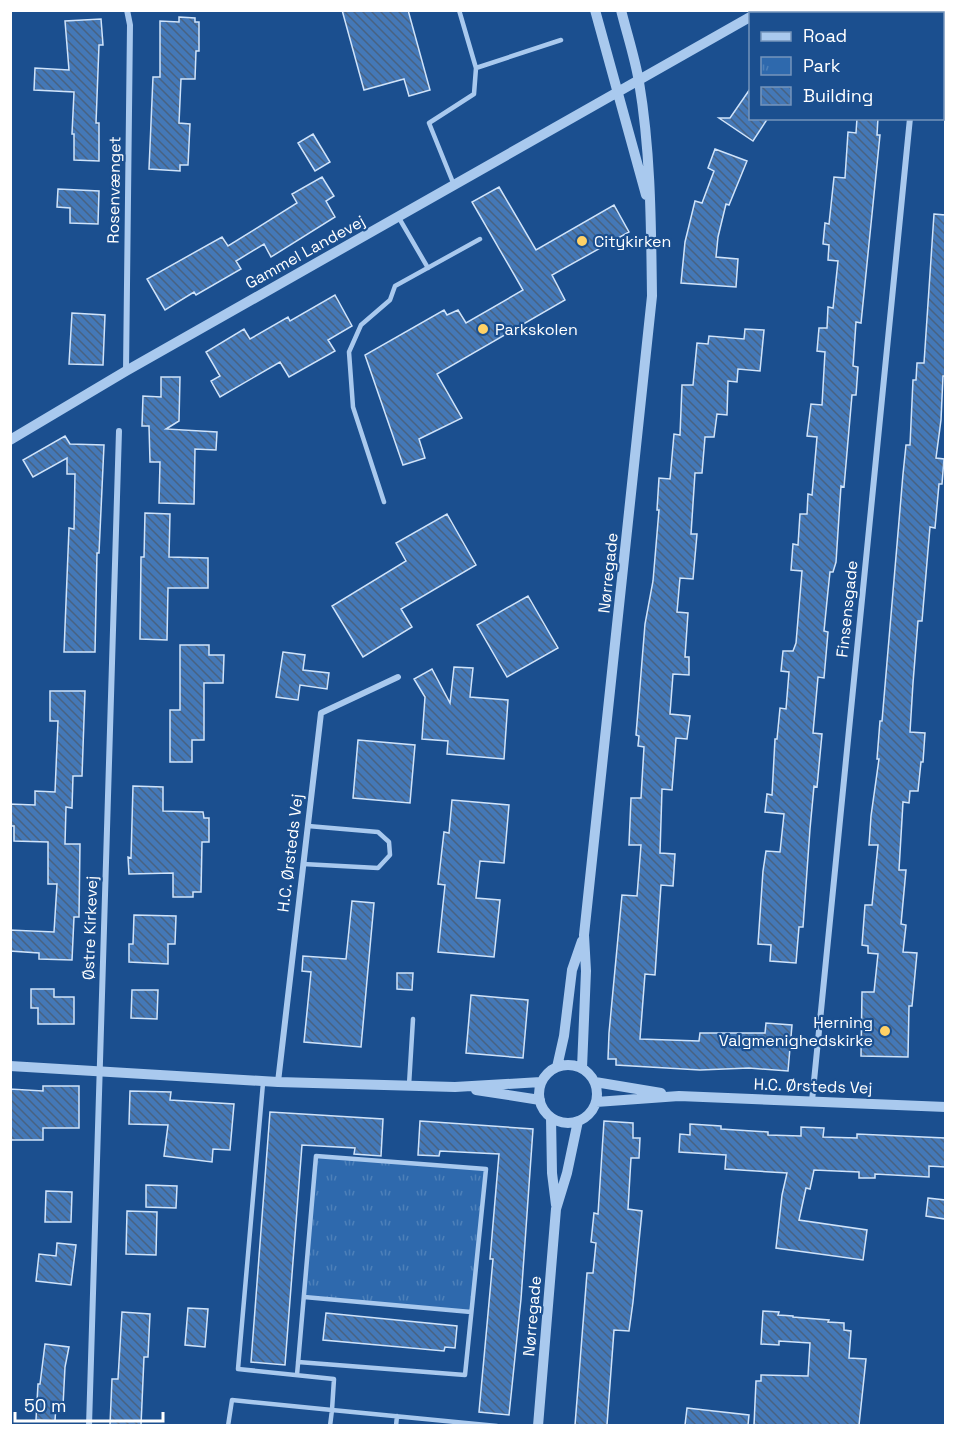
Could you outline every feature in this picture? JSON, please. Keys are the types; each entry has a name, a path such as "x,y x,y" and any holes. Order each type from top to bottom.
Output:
{"street":[{"name":"Rosenvænget","path":"126,371 129,36 127,10"},
{"name":"Nørregade","path":"595,10 651,214"},
{"name":"Nørregade","path":"582,1068 586,971 584,935 652,296 648,157 639,81 621,10"},
{"name":"Gammel Landevej","path":"10,440 126,371 749,18"},
{"name":"Finsensgade","path":"812,1101 910,120"},
{"name":"Østre Kirkevej","path":"88,1425 119,431"},
{"name":"H.C. Ørsteds Vej","path":"278,1082 321,713 398,676"},
{"name":"Nørregade","path":"557,1067 564,1036 572,970 584,935"},
{"path":"574,1065 582,1068 595,1082 596,1102 592,1110 578,1121 564,1122 551,1118 542,1107 540,1100 539,1090 545,1075 557,1067 574,1065"},
{"path":"10,1066 278,1082 409,1086 455,1087 541,1082"},
{"name":"H.C. Ørsteds Vej","path":"595,1082 679,1096"},
{"path":"455,1087 540,1100"},
{"name":"H.C. Ørsteds Vej","path":"596,1102 679,1096 945,1107"},
{"name":"Nørregade","path":"538,1425 556,1209 552,1173 551,1118"},
{"name":"Nørregade","path":"556,1209 567,1173 578,1121"}],"lane":[{"path":"454,186 429,123 474,94 476,68 461,11"},
{"path":"476,68 561,40"},
{"path":"398,217 428,268"},
{"path":"384,502 353,407 349,352 361,326 390,300 395,286 480,239"},
{"path":"303,864 378,868 390,855 389,842 378,832 308,826"},
{"path":"409,1086 413,1019"},
{"path":"263,1081 238,1369 334,1379 330,1425"},
{"path":"297,1375 298,1362 304,1297 316,1156 486,1168 465,1376 298,1362"},
{"path":"304,1297 471,1312"},
{"path":"228,1425 232,1400 497,1425"},
{"path":"396,1425 397,1416"}],"green space":[{"path":"316,1156 486,1169 471,1312 304,1297"}],"building":[{"path":"342,10 408,10 430,90 409,96 404,79 364,90"},
{"path":"179,17 195,18 195,22 199,22 199,51 196,51 195,79 181,79 179,123 190,124 188,165 180,165 180,171 149,169 153,77 160,77 160,21 179,22"},
{"path":"101,19 103,45 99,45 96,123 99,123 99,161 74,160 74,134 72,134 74,92 34,90 35,68 69,70 65,21"},
{"path":"749,90 749,120 767,120 753,141 719,118 730,118"},
{"path":"857,120 878,120 877,135 880,135 861,323 856,322 853,366 858,367 856,395 852,395 844,487 841,486 836,562 833,572 830,572 824,631 828,632 824,678 818,677 813,733 822,734 817,787 814,786 803,927 799,927 796,963 770,961 771,945 758,944 763,871 766,851 780,852 784,814 765,812 767,794 772,795 775,739 777,739 780,708 786,709 789,672 781,671 783,651 793,651 796,643 802,571 791,570 793,544 798,545 800,514 807,514 808,494 812,495 817,437 807,436 811,404 822,405 825,352 817,351 819,328 827,328 828,307 833,308 838,261 828,260 829,245 823,244 825,223 829,224 834,177 845,178 848,132 856,133"},
{"path":"313,134 330,162 315,171 298,143"},
{"path":"715,149 747,161 729,205 726,204 716,257 738,259 736,287 681,283 685,242 695,201 702,203 714,171 708,168"},
{"path":"322,177 334,196 326,201 335,217 271,257 264,244 236,261 241,269 196,295 194,292 165,310 147,279 222,237 228,246 297,203 292,194"},
{"path":"499,187 536,250 614,205 629,232 552,275 565,300 437,374 462,418 419,439 425,458 403,465 365,355 444,310 447,315 458,310 466,323 523,290 472,202"},
{"path":"58,189 99,191 98,224 70,223 70,208 57,207"},
{"path":"934,214 945,215 945,376 943,376 936,458 944,459 935,528 930,527 922,621 918,621 913,683 910,732 925,733 923,762 921,762 918,791 910,791 909,803 903,802 899,870 906,870 901,924 906,925 903,952 917,953 912,1006 909,1006 908,1057 861,1056 862,992 874,992 878,954 868,953 868,946 862,945 865,905 872,905 878,845 869,845 871,816 879,759 877,759 880,721 882,721 906,445 910,445 913,380 916,380 917,363 924,363"},
{"path":"335,295 352,326 328,340 335,351 289,377 280,362 220,397 211,381 220,376 206,352 244,329 250,339 288,317 290,321"},
{"path":"72,313 105,315 103,365 69,364"},
{"path":"745,329 764,330 760,371 738,369 737,382 728,381 727,415 717,414 714,437 705,437 702,473 695,473 691,534 697,534 693,579 680,578 677,612 688,613 685,657 689,657 689,675 673,674 670,714 690,716 687,739 676,738 672,790 662,789 660,853 675,854 673,886 661,885 655,975 645,974 640,1039 699,1041 700,1033 765,1033 766,1023 792,1025 788,1071 749,1068 700,1070 616,1065 616,1059 608,1059 609,1033 622,895 637,896 641,845 629,845 631,798 641,798 644,747 638,746 639,736 636,735 645,624 653,581 659,510 657,510 659,478 670,479 674,434 680,435 682,385 693,385 697,343 708,344 709,336 744,339"},
{"path":"161,377 180,377 179,421 166,429 217,432 216,450 195,449 194,504 159,503 160,462 150,462 149,426 142,426 143,396 161,397"},
{"path":"65,436 70,444 104,445 99,553 97,553 95,652 64,652 69,528 74,529 75,474 67,474 67,458 33,477 23,460"},
{"path":"145,513 170,514 169,557 208,558 208,588 168,588 167,640 140,639 141,557 144,557"},
{"path":"447,514 476,565 401,609 412,627 363,657 332,606 406,561 396,543"},
{"path":"528,596 558,648 507,677 477,625"},
{"path":"180,645 209,645 209,655 224,655 223,683 204,683 204,740 192,740 192,762 170,762 170,710 180,710"},
{"path":"283,652 305,655 303,670 329,673 327,689 300,685 298,700 276,697"},
{"path":"454,667 473,668 470,697 508,700 504,759 447,754 448,741 422,739 425,697 414,679 432,669 450,703"},
{"path":"50,691 85,691 82,776 73,776 72,808 66,807 65,844 80,844 79,917 74,917 72,960 39,959 39,953 10,951 10,930 54,932 57,884 48,884 48,842 14,841 14,826 10,826 10,804 35,805 35,791 55,792 58,721 50,721"},
{"path":"358,740 415,745 410,803 353,798"},
{"path":"133,786 163,787 163,811 203,812 204,818 209,818 209,842 202,842 201,892 193,892 193,897 173,897 173,873 129,874"},
{"path":"452,800 509,805 504,863 480,861 476,898 500,900 494,957 438,952 445,885 438,884 444,832 449,833"},
{"path":"352,901 374,903 361,1047 304,1042 311,972 302,971 303,956 346,959"},
{"path":"134,915 176,916 175,944 168,944 168,964 129,962 129,944 133,944"},
{"path":"397,973 413,973 412,990 397,989"},
{"path":"31,989 54,989 54,997 74,997 74,1024 38,1024 38,1008 31,1008"},
{"path":"132,990 158,990 157,1019 131,1018"},
{"path":"471,995 528,1000 523,1058 466,1053"},
{"path":"43,1086 79,1086 79,1128 43,1128 43,1140 10,1140 10,1089 43,1091"},
{"path":"130,1091 171,1092 170,1100 234,1104 230,1150 213,1149 212,1162 164,1156 168,1125 129,1124"},
{"path":"270,1112 383,1119 381,1156 354,1154 355,1148 302,1145 285,1365 251,1362"},
{"path":"420,1121 533,1129 521,1299 509,1415 479,1412 493,1259 490,1259 499,1154 440,1151 439,1156 418,1155"},
{"path":"604,1121 633,1123 633,1138 640,1138 639,1158 631,1158 628,1209 642,1211 629,1331 614,1330 607,1425 575,1425 587,1273 593,1273 596,1243 591,1242 594,1213 598,1214"},
{"path":"690,1124 721,1126 721,1129 768,1132 768,1135 801,1136 801,1127 824,1128 823,1137 857,1138 857,1134 945,1138 945,1167 929,1166 929,1177 875,1174 875,1178 859,1178 859,1172 814,1170 810,1189 806,1188 799,1220 867,1230 863,1260 776,1248 787,1173 725,1169 726,1155 679,1152 680,1134 690,1135"},
{"path":"146,1185 177,1186 176,1208 146,1207"},
{"path":"46,1191 72,1192 71,1222 45,1222"},
{"path":"928,1198 945,1200 945,1219 926,1216"},
{"path":"127,1211 157,1212 156,1255 126,1254"},
{"path":"57,1243 76,1245 71,1285 36,1281 39,1254 56,1256"},
{"path":"188,1308 208,1309 205,1347 185,1345"},
{"path":"763,1311 844,1323 844,1330 851,1331 849,1358 866,1359 859,1425 754,1425 756,1381 761,1381 761,1375 808,1376 810,1343 779,1341 779,1345 761,1344"},
{"path":"122,1312 150,1314 148,1357 144,1357 141,1425 110,1425 112,1379 118,1379"},
{"path":"326,1313 457,1326 455,1348 445,1347 444,1351 323,1340"},
{"path":"45,1344 69,1347 65,1367 63,1406 56,1405 55,1421 36,1420 38,1384 40,1384"},
{"path":"687,1408 749,1415 748,1425 685,1425"}],"place":[{"name":"Citykirken","path":"582,241"},
{"name":"Parkskolen","path":"483,329"},
{"name":"Herning Valgmenighedskirke","path":"885,1031"}]}
